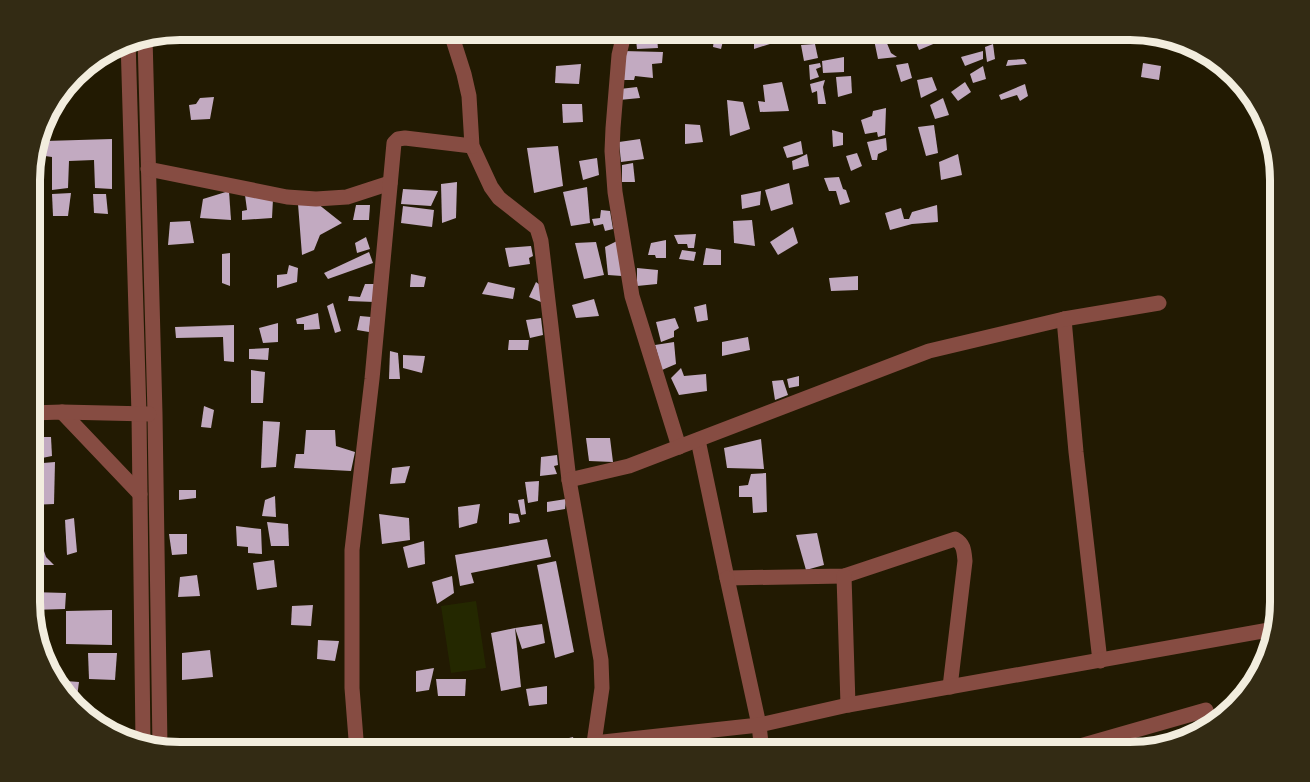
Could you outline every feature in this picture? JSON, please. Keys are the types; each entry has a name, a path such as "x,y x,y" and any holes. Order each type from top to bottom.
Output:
{"street":[{"path":"453,41 468,96 472,146 491,187 499,198 537,228 541,241 569,480 601,660 602,688 596,742"},
{"path":"622,41 612,128 615,192 632,296 679,447"},
{"path":"146,45 160,740"},
{"path":"128,51 139,414 143,737"},
{"path":"130,91 147,92"},
{"path":"356,742 352,688 352,550 372,379 394,143 398,139 405,138 472,146"},
{"path":"148,169 297,198 347,197 390,183"},
{"path":"569,480 629,466 929,351 1064,319 1159,303"},
{"path":"1064,319 1076,452 1100,661"},
{"path":"62,411 140,494"},
{"path":"40,412 155,414"},
{"path":"698,440 761,741"},
{"path":"727,578 844,576 955,539 961,542 965,561 950,687"},
{"path":"844,576 848,705"},
{"path":"641,742 759,725 848,705 1267,630"},
{"path":"1097,741 1206,710"}],"green space":[{"path":"476,601 486,668 451,673 441,606"}],"building":[{"path":"657,40 658,48 637,49 636,41"},
{"path":"714,40 723,40 721,49 713,47"},
{"path":"761,40 772,40 773,43 754,49 754,44"},
{"path":"874,40 886,40 891,53 897,57 878,59"},
{"path":"915,40 938,40 938,42 919,50"},
{"path":"815,44 818,58 804,61 801,45"},
{"path":"993,44 995,59 987,62 985,47"},
{"path":"623,51 663,52 662,63 652,64 653,78 635,76 634,80 620,80"},
{"path":"983,51 983,59 965,66 961,57"},
{"path":"844,57 844,72 823,73 822,61"},
{"path":"1024,59 1027,64 1006,66 1008,60"},
{"path":"820,63 821,67 816,69 819,77 810,80 809,65"},
{"path":"908,63 912,78 901,82 896,65"},
{"path":"1143,63 1161,66 1159,80 1141,77"},
{"path":"581,64 579,84 555,83 556,66"},
{"path":"983,66 986,79 973,83 970,74"},
{"path":"851,76 852,93 838,97 836,77"},
{"path":"932,77 937,90 921,98 917,80"},
{"path":"825,80 823,87 826,104 818,104 817,91 812,93 810,84"},
{"path":"782,82 789,111 760,112 758,101 765,102 763,85"},
{"path":"965,82 971,92 958,101 951,92"},
{"path":"1025,84 1028,96 1020,101 1017,95 1001,100 999,95"},
{"path":"637,87 640,98 619,100 620,89"},
{"path":"214,97 210,119 191,120 189,105 196,104 200,98"},
{"path":"943,98 949,115 935,119 930,105"},
{"path":"727,100 743,102 750,129 730,136"},
{"path":"562,104 582,104 583,122 563,123"},
{"path":"886,108 885,135 878,137 877,132 865,134 861,120 872,116 873,111"},
{"path":"685,124 700,125 703,142 685,144"},
{"path":"934,125 938,153 926,156 918,127"},
{"path":"832,130 843,133 843,145 833,147"},
{"path":"886,138 887,150 878,154 877,160 872,160 867,142"},
{"path":"112,139 112,189 95,188 94,160 69,161 68,188 52,190 52,157 45,156 46,141"},
{"path":"640,139 644,159 621,162 619,142"},
{"path":"801,141 803,154 787,158 783,147"},
{"path":"558,146 563,186 534,193 527,148"},
{"path":"857,153 862,166 851,171 846,156"},
{"path":"807,154 809,166 793,170 792,161"},
{"path":"958,154 962,175 941,180 939,162"},
{"path":"597,158 599,175 583,180 579,161"},
{"path":"633,163 635,182 622,182 622,165"},
{"path":"839,177 850,202 840,205 836,191 829,191 824,178"},
{"path":"457,182 456,218 442,223 441,184"},
{"path":"789,183 793,204 771,211 765,190"},
{"path":"587,187 590,223 571,226 563,192"},
{"path":"403,189 438,191 431,206 401,204"},
{"path":"229,191 231,220 200,218 203,199"},
{"path":"761,191 760,205 742,209 741,195"},
{"path":"71,193 68,216 53,216 52,194"},
{"path":"93,194 106,194 108,214 94,213"},
{"path":"245,195 273,199 272,218 242,220 242,211 247,210"},
{"path":"298,204 318,204 342,223 320,235 314,250 302,255"},
{"path":"356,205 370,205 369,220 353,220"},
{"path":"937,205 938,222 912,224 890,230 885,213 901,208 904,219 909,219 912,212"},
{"path":"403,206 434,210 432,227 401,223"},
{"path":"601,210 610,211 613,229 605,231 603,224 594,226 592,219 600,218"},
{"path":"752,220 755,246 734,243 733,221"},
{"path":"190,221 194,243 168,245 170,222"},
{"path":"793,227 798,243 778,255 770,242"},
{"path":"696,234 694,248 688,248 687,244 678,244 674,235"},
{"path":"366,237 370,249 357,253 355,243"},
{"path":"666,240 666,258 648,255 651,243"},
{"path":"617,241 622,276 608,275 605,247"},
{"path":"596,242 604,275 584,279 575,243"},
{"path":"531,246 533,256 529,258 530,264 509,267 505,248"},
{"path":"706,248 721,250 721,265 703,265"},
{"path":"682,250 696,252 694,261 679,259"},
{"path":"369,252 373,263 328,279 324,273"},
{"path":"230,253 230,286 222,283 222,254"},
{"path":"289,265 298,268 297,282 277,288 277,275 287,274"},
{"path":"637,268 658,270 657,284 637,286"},
{"path":"411,274 426,277 424,287 410,287"},
{"path":"858,276 858,290 831,291 829,278"},
{"path":"488,282 515,288 513,299 482,294"},
{"path":"536,282 544,288 541,302 529,297"},
{"path":"365,284 377,284 375,302 348,301 349,296 360,297"},
{"path":"594,299 599,316 576,318 572,305"},
{"path":"333,303 341,331 335,333 327,306"},
{"path":"706,304 708,320 697,322 694,307"},
{"path":"318,313 320,329 304,330 304,324 297,324 296,319"},
{"path":"360,316 371,317 369,332 357,330"},
{"path":"541,318 543,335 530,338 526,320"},
{"path":"675,318 679,328 674,331 674,337 661,342 656,322"},
{"path":"278,323 278,342 263,343 259,328"},
{"path":"234,325 234,362 224,361 223,337 176,338 175,327"},
{"path":"748,337 750,350 722,356 722,342"},
{"path":"509,340 529,340 528,350 508,350"},
{"path":"674,342 676,364 662,370 655,345"},
{"path":"269,348 268,360 249,359 249,349"},
{"path":"390,351 398,353 400,379 389,379"},
{"path":"403,355 425,356 422,373 403,368"},
{"path":"681,368 684,376 706,374 707,391 679,395 671,378"},
{"path":"251,370 265,372 263,403 251,403"},
{"path":"799,376 799,386 789,388 787,379"},
{"path":"783,380 788,395 775,400 772,381"},
{"path":"204,406 214,410 211,428 201,427"},
{"path":"263,421 280,422 276,467 261,468"},
{"path":"306,430 335,430 336,446 355,452 351,471 294,468 296,454 304,454"},
{"path":"40,437 51,437 52,456 40,458"},
{"path":"586,438 610,438 613,462 589,461"},
{"path":"761,439 764,469 727,468 724,448"},
{"path":"557,455 558,465 554,466 557,474 540,476 541,457"},
{"path":"55,462 54,504 40,505 40,463"},
{"path":"410,466 405,483 390,484 392,468"},
{"path":"766,473 767,512 753,513 752,497 739,497 739,486 748,485 751,474"},
{"path":"539,481 538,501 528,503 525,482"},
{"path":"179,490 196,490 196,498 179,500"},
{"path":"275,496 276,517 262,516 265,500"},
{"path":"524,499 526,514 521,515 518,500"},
{"path":"566,499 565,509 547,512 547,502"},
{"path":"480,504 477,523 459,528 458,507"},
{"path":"509,513 518,514 520,522 509,524"},
{"path":"379,514 409,518 410,540 382,544"},
{"path":"74,518 77,552 67,555 65,520"},
{"path":"267,522 288,524 289,546 271,546"},
{"path":"236,526 261,529 262,554 248,553 248,547 237,546"},
{"path":"817,533 824,565 806,570 796,535"},
{"path":"169,534 187,534 187,554 172,555"},
{"path":"547,539 551,557 471,573 474,583 460,586 455,555"},
{"path":"424,541 425,564 408,568 403,547"},
{"path":"40,551 44,551 46,557 54,565 40,565"},
{"path":"274,560 277,587 257,590 253,563"},
{"path":"556,561 574,652 555,658 537,565"},
{"path":"197,575 200,596 178,597 180,577"},
{"path":"452,576 454,593 437,604 432,582"},
{"path":"40,592 66,593 65,609 41,610"},
{"path":"313,605 311,626 291,625 292,606"},
{"path":"112,610 112,645 66,644 66,611"},
{"path":"542,624 545,643 522,649 515,628"},
{"path":"515,628 521,687 501,691 491,633"},
{"path":"318,640 339,641 335,661 317,659"},
{"path":"210,650 213,677 182,680 182,653"},
{"path":"88,653 117,653 115,680 89,679"},
{"path":"434,668 429,690 416,692 416,671"},
{"path":"436,679 466,679 465,696 438,696"},
{"path":"65,681 79,682 77,696"},
{"path":"547,686 547,704 529,706 526,689"},
{"path":"573,737 574,742 561,742"}]}
